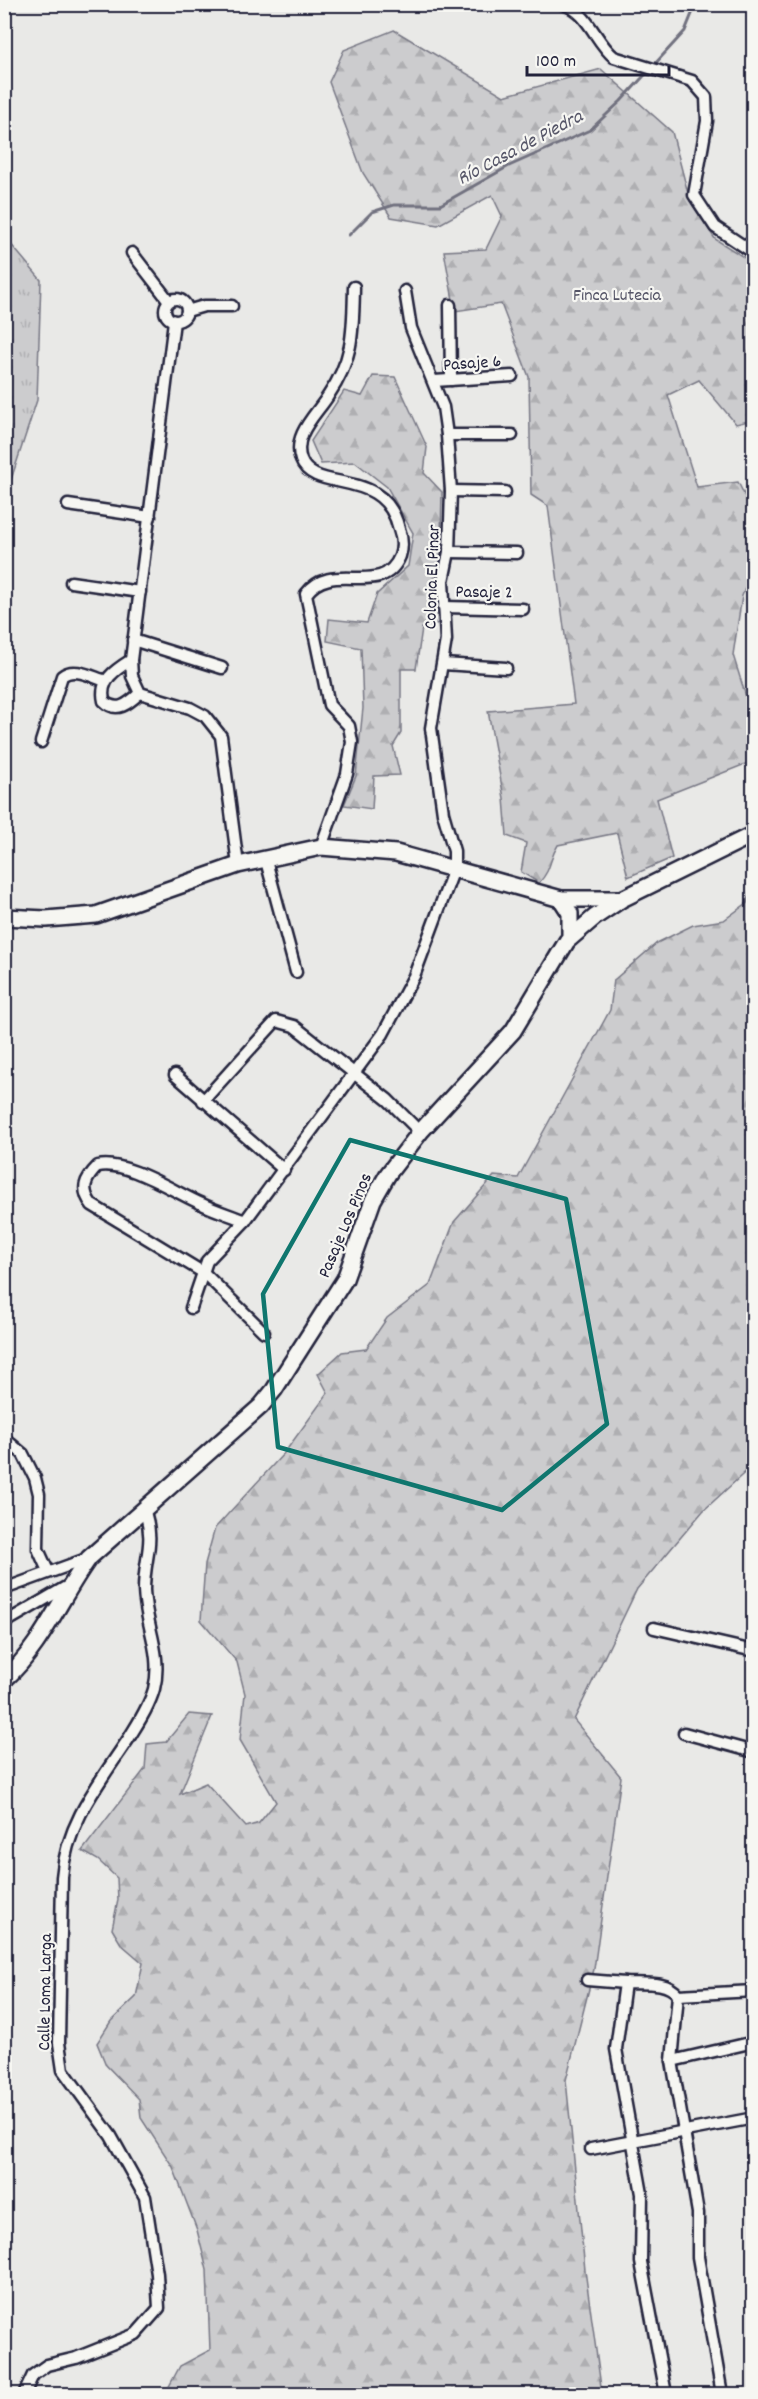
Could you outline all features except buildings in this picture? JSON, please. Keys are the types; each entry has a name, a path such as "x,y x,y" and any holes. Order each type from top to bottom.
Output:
{"main road":[{"name":"Pasaje Los Pinos","path":"4,1680 22,1663 36,1645 52,1602 71,1584 89,1558 261,1406 274,1390 345,1279 376,1192 420,1132 513,1031 570,938 622,899 753,834"},
{"path":"4,917 46,919 96,915 238,865 265,857 321,847 396,853 561,899 622,899"},
{"path":"561,899 572,921 570,938"}],"street":[{"path":"563,4 569,6 592,27 605,49 614,57 692,81 706,97 707,121 694,195 716,227 753,252"},
{"path":"132,253 169,301"},
{"path":"321,847 347,774 352,742 349,726 329,705 306,594 314,584 332,578 375,578 391,569 400,555 402,540 397,519 385,500 371,489 331,480 309,470 302,461 299,447 303,431 346,367 353,324 354,287"},
{"name":"Colonia El Pinar","path":"405,291 411,328 425,368 434,381 443,407 447,435 451,491 449,552 443,581 443,664 431,729 443,813 454,851 454,869"},
{"path":"187,311 184,302 174,299 169,301 165,310 169,319 174,321 182,319 187,311 204,306 232,306"},
{"path":"450,304 451,380"},
{"path":"174,321 133,640 132,676 140,693 190,708 205,716 221,736 238,865"},
{"name":"Pasaje 6","path":"434,381 512,376"},
{"path":"447,435 512,435"},
{"path":"451,491 505,492"},
{"path":"68,506 150,517"},
{"path":"449,552 517,553"},
{"path":"71,582 140,592"},
{"name":"Pasaje 2","path":"444,607 523,609"},
{"path":"133,640 222,668"},
{"path":"131,660 106,681 103,696 109,706 117,708 126,705 140,693"},
{"path":"443,664 506,668"},
{"path":"41,742 62,676 67,672 76,672 106,681"},
{"path":"265,857 296,972"},
{"path":"191,1308 207,1261 245,1221 383,1035 414,976 454,869"},
{"path":"203,1101 276,1021 294,1026 388,1100 420,1132"},
{"path":"175,1075 284,1170"},
{"path":"245,1221 204,1205 126,1168 109,1163 98,1166 89,1175 84,1194 92,1205 204,1273 264,1332"},
{"path":"4,1438 23,1454 35,1478 39,1494 38,1550 48,1571"},
{"name":"Calle Loma Larga","path":"24,2394 33,2375 47,2365 76,2358 136,2334 159,2308 158,2274 145,2197 111,2136 63,2070 59,2043 62,1877 66,1850 77,1819 143,1715 156,1676 156,1648 145,1597 151,1534 144,1509"},
{"path":"4,1590 17,1587 48,1571 89,1558"},
{"path":"4,1623 52,1602"},
{"path":"654,1628 753,1652"},
{"path":"684,1732 753,1752"},
{"path":"587,1980 663,1985 673,1988 678,1995 672,2061 686,2132 698,2213 699,2257 722,2394"},
{"path":"625,1983 616,2049 642,2194 641,2262 666,2394"},
{"path":"678,1995 753,1991"},
{"path":"672,2061 753,2042"},
{"path":"591,2149 753,2118"}],"highlighted area":[{"path":"350,1140 566,1199 607,1424 502,1510 278,1447 263,1294"}],"green space":[{"name":"Finca Lutecia","path":"394,30 504,96 601,69 672,132 690,201 715,239 753,263 753,420 736,424 699,380 668,395 697,487 738,482 753,513 753,568 742,596 733,655 753,719 753,761 657,799 672,858 628,877 617,833 558,845 539,883 521,872 526,843 507,836 504,798 488,711 574,704 548,506 531,495 529,377 501,304 455,311 444,251 486,249 502,216 492,195 438,225 391,217 363,173 329,82 344,50"},
{"path":"4,236 41,280 37,400 6,495"},
{"path":"373,376 395,377 427,447 424,473 442,492 439,623 422,628 416,669 401,669 401,733 393,746 400,775 374,776 372,809 344,805 356,776 363,708 361,648 327,641 329,619 367,623 377,594 408,566 413,533 387,487 355,462 321,464 311,441 344,391 362,396"},
{"path":"753,875 753,1465 703,1511 637,1589 574,1720 621,1777 594,1969 566,2080 585,2270 602,2394 165,2394 180,2366 210,2350 207,2270 197,2230 173,2167 141,2118 139,2099 106,2065 97,2043 111,2021 136,1997 143,1963 121,1944 112,1929 118,1900 117,1878 98,1860 82,1851 145,1769 147,1744 166,1742 189,1714 212,1716 180,1794 206,1783 246,1827 259,1823 276,1802 240,1740 245,1694 237,1662 201,1620 205,1564 215,1528 285,1452 328,1393 318,1374 342,1352 366,1349 387,1318 430,1285 454,1222 494,1176 518,1178 610,1010 614,980 657,943 693,925 724,920 747,903"}],"waterway":[{"name":"Río Casa de Piedra","path":"349,235 372,212 394,205 440,205 509,166 590,130 621,101 685,31 696,4"}]}
